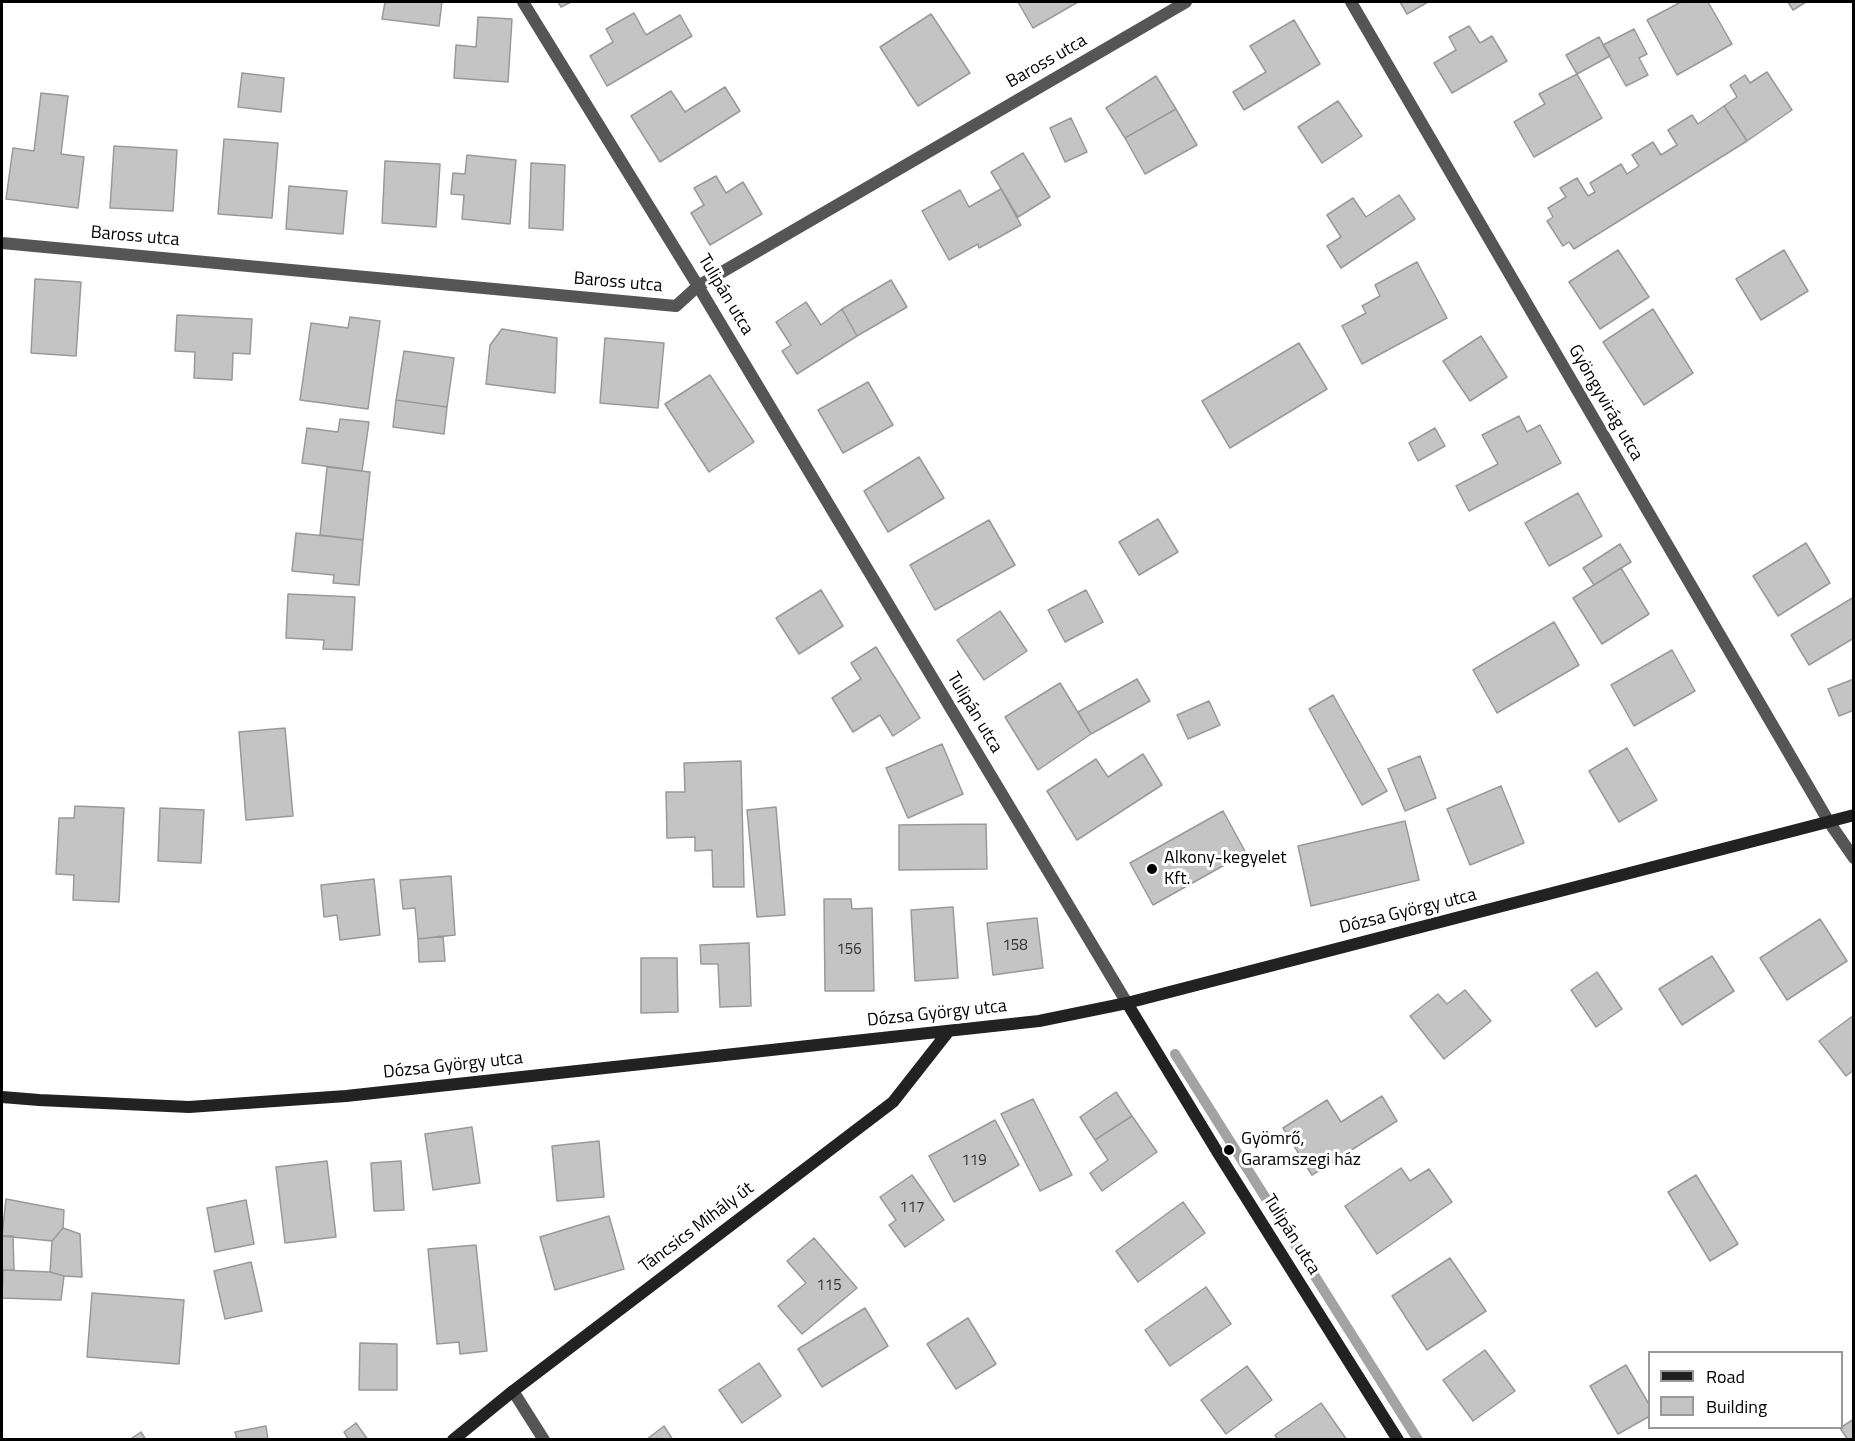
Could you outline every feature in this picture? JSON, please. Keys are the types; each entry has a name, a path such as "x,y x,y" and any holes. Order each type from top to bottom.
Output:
{"main road":[{"name":"Dózsa György utca","path":"2,1097 200,1106 346,1096 1039,1021 1127,1003 1854,815"},
{"name":"Tulipán utca","path":"1127,1003 1398,1440"},
{"name":"Táncsics Mihály út","path":"453,1440 513,1391 893,1102 948,1032"}],"street":[{"name":"Tulipán utca","path":"524,2 698,286 1127,1003"},
{"name":"Baross utca","path":"2,243 676,306 698,286 1186,2"},
{"name":"Gyöngyvirág utca","path":"1351,2 1829,822 1854,858"},
{"path":"513,1391 544,1440"}],"building":[{"path":"385,2 442,2 439,26 382,19"},
{"path":"558,2 571,2 561,7"},
{"path":"1018,2 1078,2 1033,28"},
{"path":"1400,2 1428,2 1407,14"},
{"path":"1681,2 1708,2 1732,44 1677,75 1647,20"},
{"path":"1788,2 1806,2 1793,10"},
{"path":"634,13 646,35 680,15 692,36 607,86 590,56 613,42 606,29"},
{"path":"931,14 970,73 918,106 880,47"},
{"path":"478,17 512,19 508,82 454,78 456,45 476,47"},
{"path":"1294,20 1320,64 1244,110 1233,92 1266,72 1250,46"},
{"path":"1469,26 1480,43 1492,36 1507,61 1452,93 1434,63 1456,50 1449,37"},
{"path":"1634,29 1647,54 1639,58 1648,75 1626,86 1603,45"},
{"path":"1599,37 1610,56 1577,74 1566,55"},
{"path":"1767,72 1792,110 1747,141 1724,106 1737,97 1730,85 1745,75 1750,83"},
{"path":"242,73 284,78 281,112 238,107"},
{"path":"1577,74 1602,118 1534,157 1514,122 1545,104 1539,94"},
{"path":"1156,76 1176,109 1125,138 1106,108"},
{"path":"725,87 740,111 660,162 631,116 671,91 685,112"},
{"path":"41,93 68,96 61,154 84,157 78,208 6,199 13,148 34,151"},
{"path":"1338,101 1362,136 1322,163 1298,127"},
{"path":"1724,106 1747,141 1574,249 1569,242 1563,246 1547,221 1553,217 1548,208 1566,197 1560,188 1577,178 1588,196 1595,192 1590,183 1621,164 1627,174 1639,166 1632,155 1653,142 1661,155 1677,145 1668,130 1692,115 1698,124"},
{"path":"1176,109 1197,145 1145,174 1125,138"},
{"path":"1071,118 1087,152 1065,162 1050,128"},
{"path":"224,139 278,143 272,218 218,214"},
{"path":"114,146 177,150 173,211 110,208"},
{"path":"1023,153 1050,197 1018,217 991,172"},
{"path":"467,155 516,160 510,224 462,219 464,195 451,194 453,173 465,174"},
{"path":"385,161 440,164 436,227 382,223"},
{"path":"531,163 565,165 563,230 529,228"},
{"path":"716,176 726,193 743,182 762,214 710,245 691,213 704,205 694,188"},
{"path":"289,186 347,191 343,234 286,229"},
{"path":"1001,189 1021,225 979,248 978,244 949,260 922,211 960,190 969,207"},
{"path":"1399,195 1415,219 1341,268 1327,246 1341,237 1327,215 1353,198 1366,217"},
{"path":"1618,250 1649,297 1600,329 1569,282"},
{"path":"1784,250 1808,291 1761,320 1736,279"},
{"path":"1417,262 1447,318 1362,364 1342,326 1366,313 1362,306 1380,296 1375,285"},
{"path":"35,279 81,282 76,356 31,353"},
{"path":"891,280 907,307 857,336 842,309"},
{"path":"806,302 821,325 842,309 857,336 797,374 782,351 791,345 776,322"},
{"path":"1653,309 1693,373 1644,405 1603,342"},
{"path":"177,315 252,319 250,354 233,353 232,380 194,378 195,352 175,351"},
{"path":"350,317 380,321 368,409 300,400 311,323 348,328"},
{"path":"502,329 557,338 555,393 486,384 490,345"},
{"path":"1481,336 1507,377 1470,401 1443,361"},
{"path":"605,338 664,343 658,408 600,403"},
{"path":"1299,343 1327,389 1230,448 1202,401"},
{"path":"404,351 454,358 447,407 396,400"},
{"path":"710,375 754,442 709,472 665,404"},
{"path":"868,382 893,425 843,453 818,410"},
{"path":"396,400 447,407 444,434 393,427"},
{"path":"1519,416 1527,432 1540,425 1561,463 1469,511 1456,486 1498,464 1482,435"},
{"path":"340,419 369,422 362,471 302,463 307,428 338,432"},
{"path":"1435,428 1445,446 1418,461 1409,443"},
{"path":"919,457 944,498 888,532 864,491"},
{"path":"327,467 370,472 363,540 320,535"},
{"path":"1578,493 1602,536 1549,566 1525,523"},
{"path":"1158,519 1178,552 1139,575 1119,542"},
{"path":"989,520 1015,565 935,610 910,565"},
{"path":"296,533 363,540 359,585 333,583 334,575 292,571"},
{"path":"1806,543 1830,583 1778,616 1753,576"},
{"path":"1620,544 1631,562 1594,585 1583,568"},
{"path":"1621,568 1649,614 1602,644 1573,598"},
{"path":"821,590 843,626 799,654 776,618"},
{"path":"1086,590 1103,622 1065,642 1048,610"},
{"path":"288,594 355,597 352,650 323,649 324,640 286,638"},
{"path":"1854,597 1854,638 1809,665 1791,635"},
{"path":"1000,611 1027,651 984,680 957,640"},
{"path":"1554,622 1579,665 1497,713 1473,670"},
{"path":"876,647 920,718 893,736 880,715 853,732 832,698 861,679 851,663"},
{"path":"1672,650 1695,691 1634,726 1611,685"},
{"path":"1137,679 1150,701 1091,734 1078,712"},
{"path":"1854,679 1854,710 1839,716 1828,689"},
{"path":"1060,683 1091,734 1038,770 1005,717"},
{"path":"1333,695 1387,791 1362,805 1309,709"},
{"path":"1209,701 1220,725 1188,739 1177,715"},
{"path":"285,728 293,816 246,820 239,732"},
{"path":"942,744 963,794 908,818 886,768"},
{"path":"1627,748 1657,800 1619,822 1589,771"},
{"path":"1143,754 1162,785 1077,840 1047,791 1096,759 1108,777"},
{"path":"1420,756 1436,798 1405,811 1388,769"},
{"path":"741,761 744,887 713,887 712,850 695,851 695,837 667,838 666,792 685,792 684,763"},
{"path":"1501,786 1524,843 1470,865 1447,809"},
{"path":"75,806 124,808 119,902 73,900 74,875 56,874 59,818 74,818"},
{"path":"776,807 785,915 757,917 747,810"},
{"path":"160,808 204,810 201,863 158,861"},
{"path":"1223,811 1246,853 1153,905 1130,863"},
{"path":"1405,821 1419,880 1311,906 1298,846"},
{"path":"986,824 987,869 899,870 899,825"},
{"path":"451,876 455,935 418,939 415,908 403,909 400,880"},
{"path":"374,879 380,935 340,940 337,915 324,917 321,885"},
{"path":"824,899 851,899 852,909 872,908 874,991 825,991"},
{"path":"953,907 958,978 915,981 911,910"},
{"path":"1037,918 1043,968 993,975 987,923"},
{"path":"1820,919 1847,961 1787,1000 1760,958"},
{"path":"443,936 445,961 419,962 418,939"},
{"path":"749,943 751,1006 720,1007 718,964 701,964 700,945"},
{"path":"1712,956 1734,991 1682,1025 1659,989"},
{"path":"641,958 677,958 678,1012 641,1013"},
{"path":"1597,972 1622,1009 1596,1027 1571,990"},
{"path":"1465,990 1491,1021 1444,1059 1410,1016 1438,994 1447,1004"},
{"path":"1854,1015 1854,1070 1846,1076 1819,1041"},
{"path":"1116,1092 1132,1116 1095,1140 1080,1117"},
{"path":"1382,1096 1397,1121 1312,1175 1283,1128 1327,1100 1341,1122"},
{"path":"1033,1099 1072,1175 1040,1191 1001,1114"},
{"path":"1132,1116 1157,1152 1102,1191 1090,1173 1108,1160 1095,1140"},
{"path":"995,1120 1019,1165 954,1202 929,1156"},
{"path":"472,1127 480,1183 433,1190 425,1134"},
{"path":"599,1141 604,1197 557,1201 552,1146"},
{"path":"327,1161 336,1237 285,1243 276,1167"},
{"path":"401,1161 404,1210 374,1211 371,1163"},
{"path":"1401,1168 1410,1181 1429,1169 1452,1202 1377,1254 1345,1206"},
{"path":"912,1175 944,1220 905,1247 889,1225 896,1220 880,1197"},
{"path":"1696,1175 1738,1244 1710,1261 1668,1192"},
{"path":"6,1199 64,1210 63,1228 52,1241 2,1236"},
{"path":"246,1200 254,1244 215,1252 207,1208"},
{"path":"1183,1202 1205,1233 1138,1282 1116,1251"},
{"path":"609,1216 624,1269 555,1290 540,1237"},
{"path":"63,1228 80,1234 82,1277 50,1272 52,1241"},
{"path":"2,1236 13,1236 14,1270 2,1270"},
{"path":"814,1238 857,1288 802,1334 778,1306 806,1283 787,1261"},
{"path":"476,1245 487,1351 460,1354 459,1342 437,1344 428,1249"},
{"path":"1450,1258 1486,1311 1427,1350 1392,1296"},
{"path":"251,1262 262,1311 225,1319 214,1271"},
{"path":"3,1270 50,1272 64,1276 61,1300 2,1298"},
{"path":"1206,1287 1231,1324 1170,1366 1145,1330"},
{"path":"92,1293 184,1300 179,1364 87,1357"},
{"path":"865,1308 888,1346 822,1387 798,1349"},
{"path":"968,1318 996,1364 956,1389 927,1344"},
{"path":"360,1343 397,1344 397,1390 359,1390"},
{"path":"1485,1350 1515,1391 1473,1421 1443,1380"},
{"path":"759,1363 781,1396 742,1423 719,1390"},
{"path":"1626,1365 1648,1403 1648,1417 1618,1434 1590,1386"},
{"path":"1247,1366 1272,1400 1226,1434 1201,1400"},
{"path":"1321,1403 1347,1440 1278,1440 1275,1435"},
{"path":"1854,1419 1854,1440 1848,1440 1841,1429 1843,1429 1843,1426"},
{"path":"356,1423 368,1440 349,1440 344,1432"},
{"path":"266,1426 268,1440 237,1440 235,1432"},
{"path":"664,1426 673,1440 646,1440"},
{"path":"141,1432 146,1440 129,1440"}],"waterway":[{"path":"1175,1054 1418,1440"}],"place":[{"name":"Alkony-kegyelet Kft.","path":"1152,869"},
{"name":"Gyömrő, Garamszegi ház","path":"1229,1150"}]}
